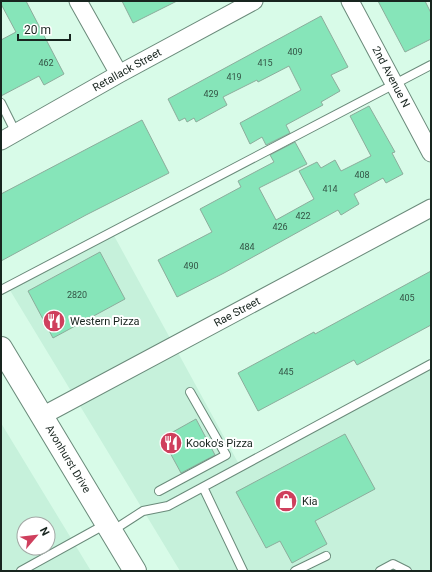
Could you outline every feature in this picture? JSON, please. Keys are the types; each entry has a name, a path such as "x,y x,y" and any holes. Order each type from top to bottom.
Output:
{"street":[{"path":"78,1 118,74"},
{"name":"Retallack Street","path":"1,141 118,74 254,1"},
{"name":"2nd Avenue N","path":"350,1 431,153"},
{"name":"Rae Street","path":"42,416 431,208"},
{"name":"Avonhurst Drive","path":"1,348 135,571"}],"lane":[{"path":"1,290 431,65"},
{"path":"1,103 16,133"},
{"path":"21,571 143,511 168,506 431,364"},
{"path":"158,491 226,455 190,392"},
{"path":"203,488 243,571"},
{"path":"295,571 326,556"},
{"path":"380,571 393,564 407,571"}],"shaded area":[{"path":"112,232 241,468 431,368 431,571 180,571 8,287"},
{"path":"1,423 91,571 1,571"}],"building":[{"path":"1,1 26,1 64,74 44,85 39,76 1,96 1,40 16,32 1,4"},
{"path":"122,1 177,1 133,23"},
{"path":"378,1 425,1 431,13 431,39 405,52"},
{"path":"321,16 348,67 331,75 340,91 321,102 323,105 286,125 290,133 266,145 262,137 250,144 240,123 301,90 289,66 258,82 257,80 223,97 227,105 196,122 194,118 187,122 185,118 179,121 168,99"},
{"path":"369,106 395,152 392,153 403,174 386,183 383,178 354,194 359,204 341,215 338,210 224,273 177,297 158,260 212,232 200,209 241,187 238,181 274,162 270,155 295,142 307,164 259,188 276,220 314,199 299,171 317,162 321,168 335,160 341,171 371,156 350,116"},
{"path":"142,120 169,173 86,215 1,261 1,194"},
{"path":"100,252 125,299 53,338 28,291"},
{"path":"431,271 431,325 357,365 354,360 258,411 238,373 314,332 315,334"},
{"path":"196,419 215,455 181,473 162,438"},
{"path":"345,434 375,489 315,521 327,544 292,563 280,541 266,548 236,492"}],"place":[{"name":"Western Pizza","path":"54,321"},
{"name":"Kooko's Pizza","path":"171,443"},
{"name":"Kia","path":"286,501"}]}
